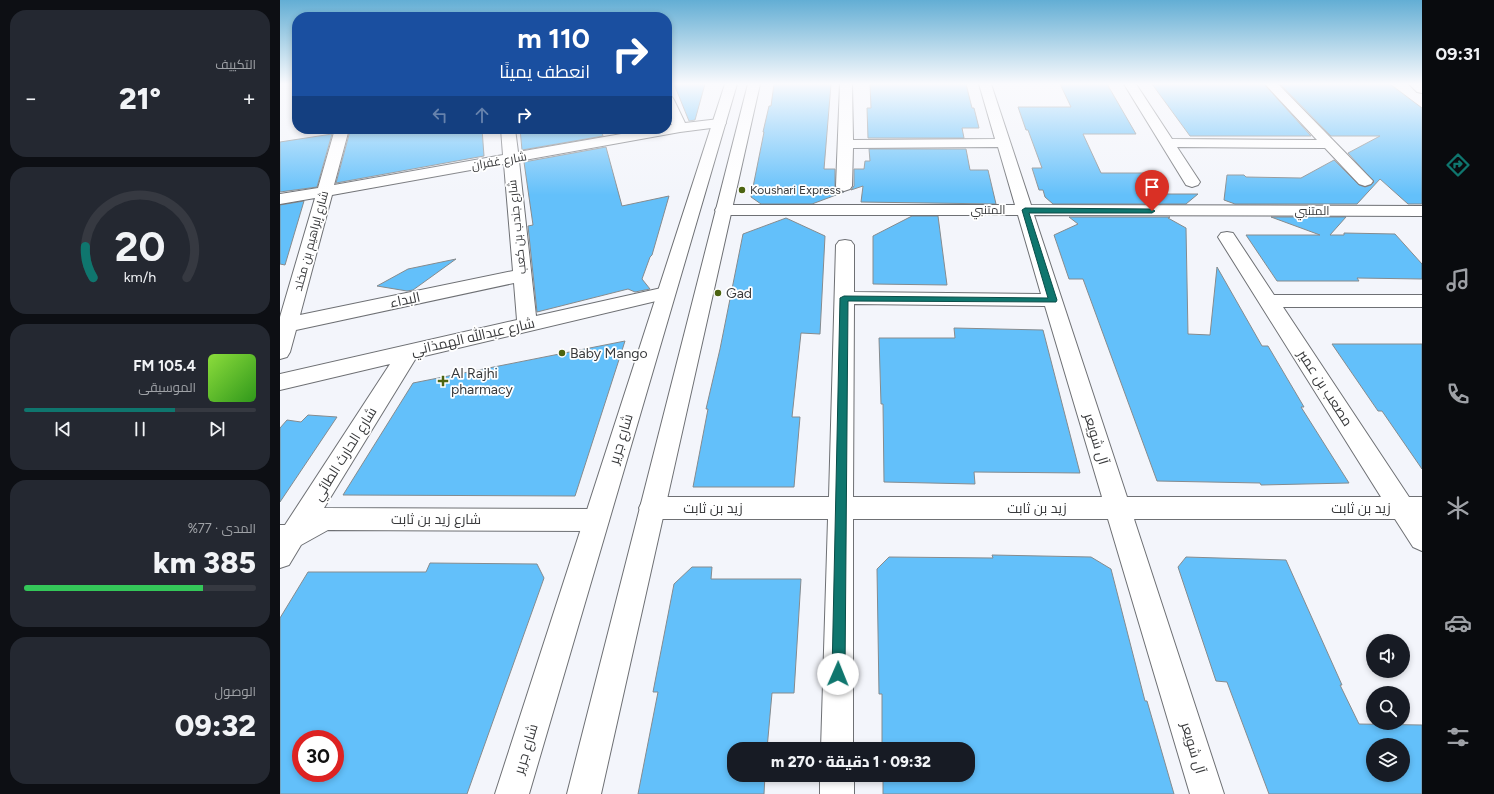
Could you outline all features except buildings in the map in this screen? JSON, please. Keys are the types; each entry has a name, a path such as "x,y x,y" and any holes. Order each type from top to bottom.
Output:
{"street":[{"path":"677,121 680,128"},
{"path":"584,794 745,121"},
{"path":"844,186 846,121"},
{"name":"آل شويعر","path":"997,121 1207,794"},
{"path":"1154,121 1192,182"},
{"path":"1307,121 1365,180"},
{"name":"شارع غفران","path":"672,129 719,123"},
{"name":"شارع جرير","path":"512,794 719,123"},
{"name":"شارع إبراهيم بن مخلد","path":"280,352 341,134"},
{"name":"شارع جندب بن كعب","path":"508,134 527,325"},
{"name":"شارع غفران","path":"280,198 511,159 647,134"},
{"path":"846,144 1004,143"},
{"path":"1168,143 1329,144"},
{"name":"المتنبي","path":"723,210 1422,211"},
{"name":"مصعب بن عمير","path":"1227,236 1269,301 1412,508 1422,539"},
{"path":"837,742 845,245"},
{"name":"البداء","path":"287,325 522,275"},
{"name":"شارع عبدالله الهمذاني","path":"280,382 666,293"},
{"path":"844,298 1053,300"},
{"path":"1269,301 1422,301"},
{"name":"شارع الحارث الطائي","path":"284,543 409,352"},
{"name":"زيد بن ثابت","path":"652,508 1412,508"},
{"name":"شارع زيد بن ثابت","path":"284,543 325,519 596,520"},
{"path":"837,782 837,794"}],"place":[{"name":"Koushari Express","path":"742,190"},
{"name":"Gad","path":"718,293"},
{"name":"Baby Mango","path":"562,353"},
{"name":"Al Rajhi pharmacy","path":"443,381"}],"route":[{"path":"838,674 844,298 1053,300 1025,210 1152,211"}]}
